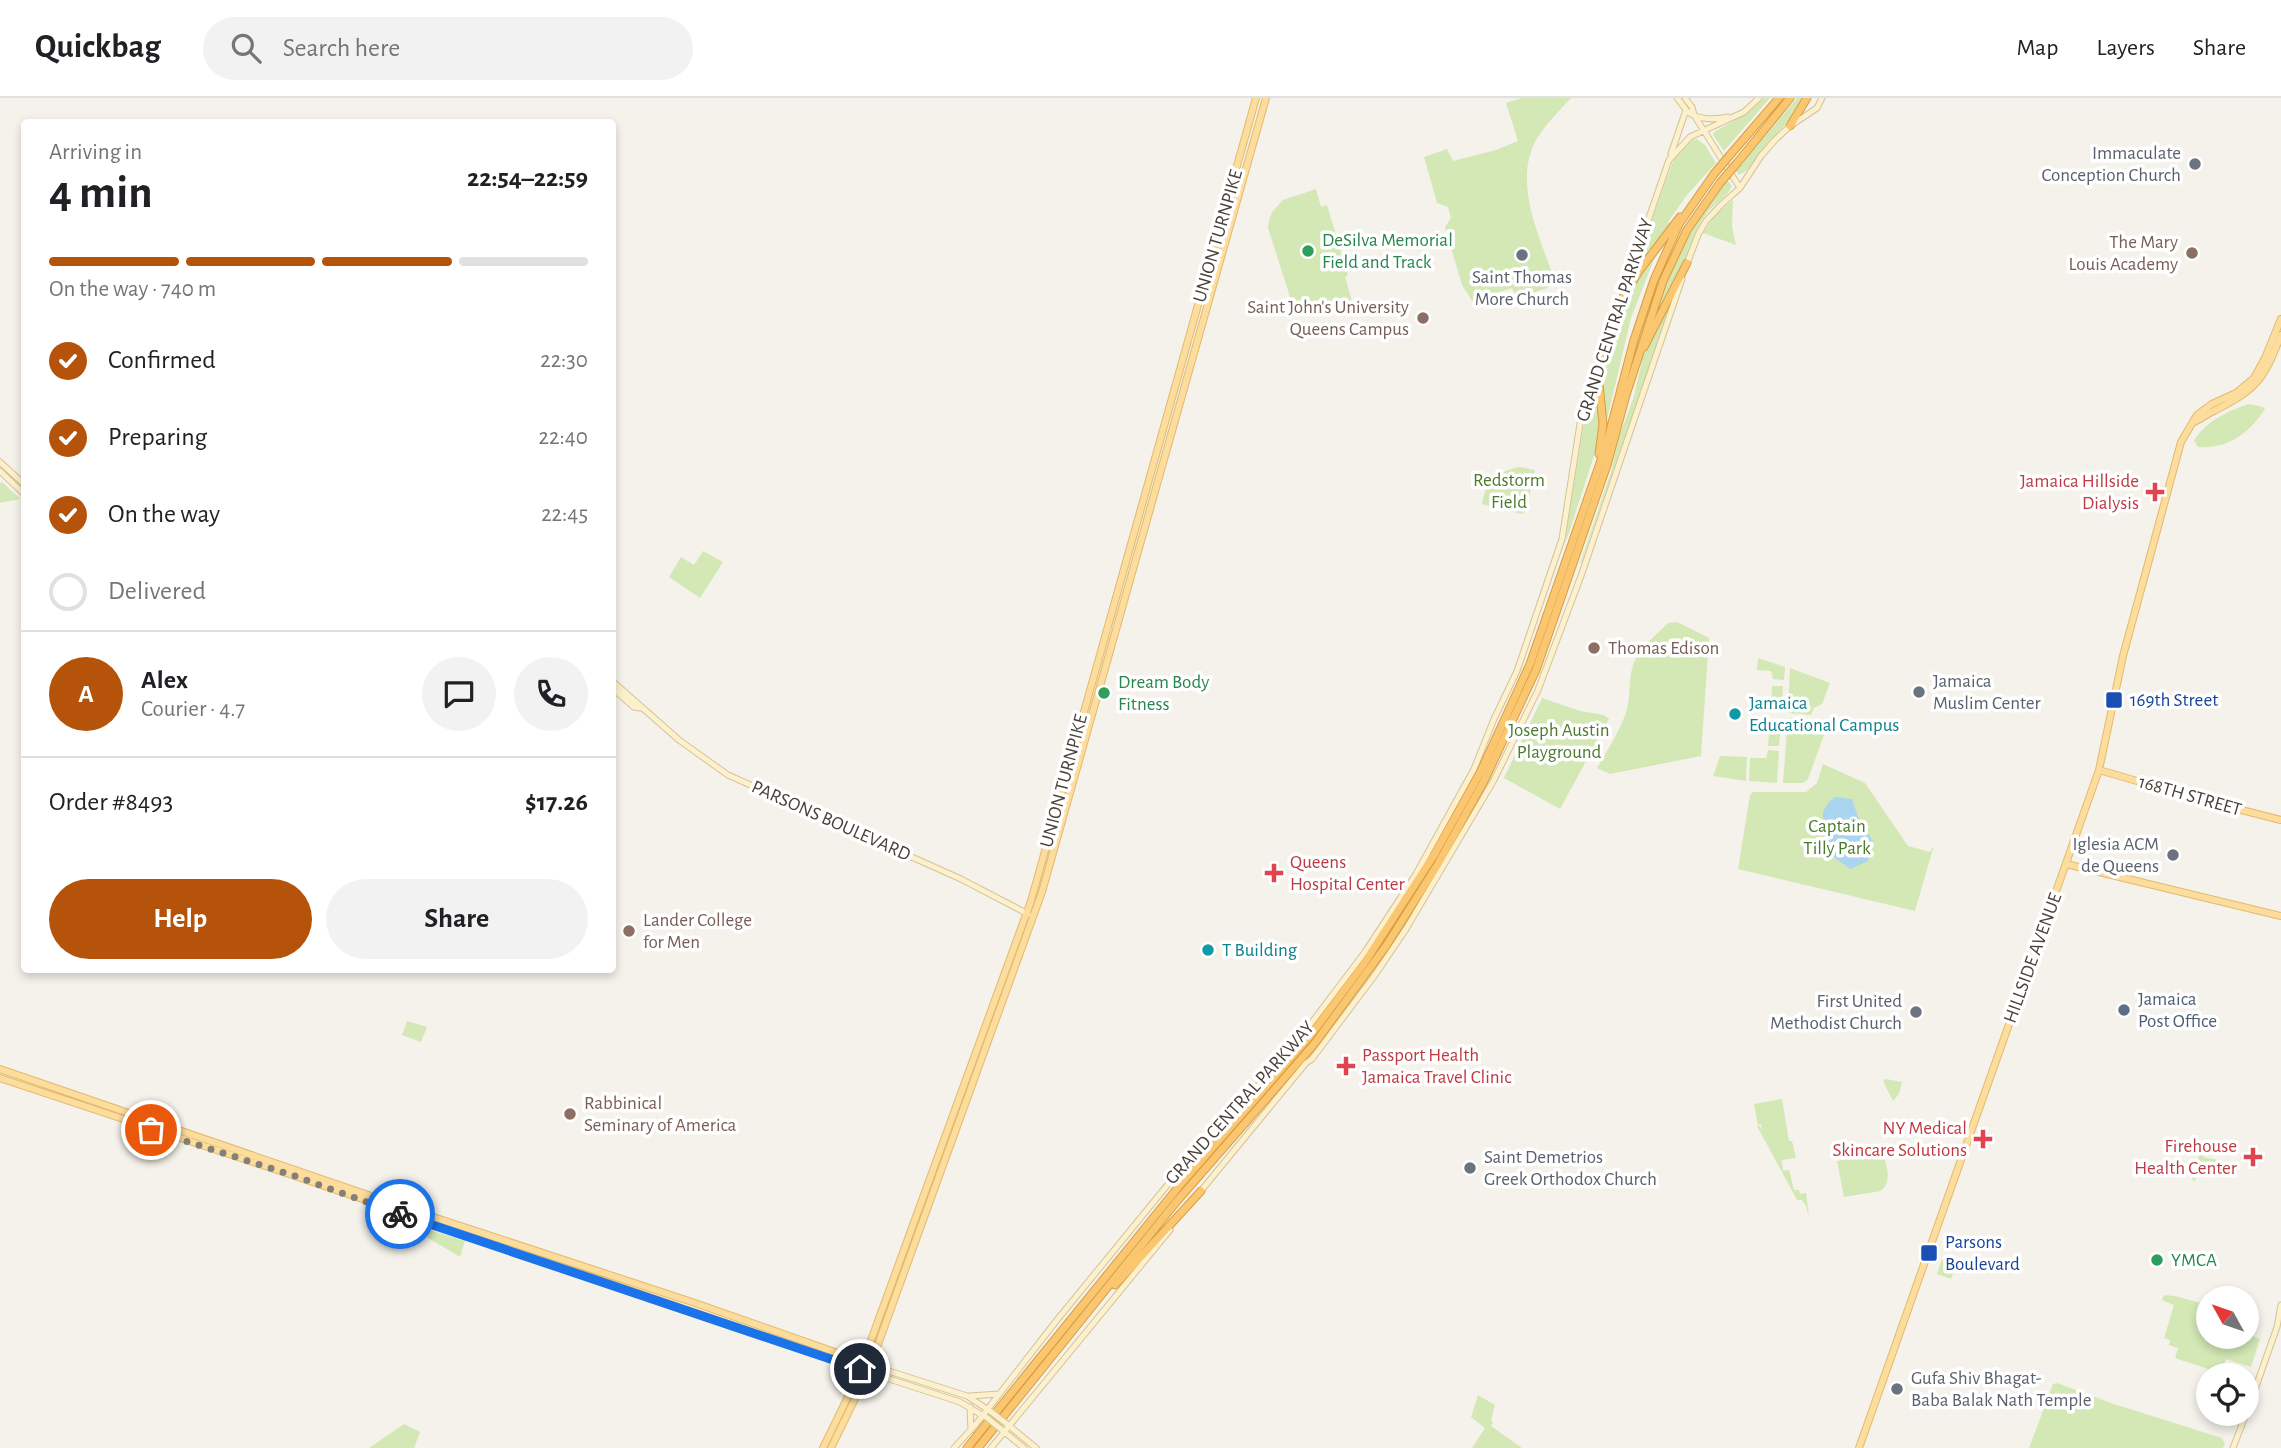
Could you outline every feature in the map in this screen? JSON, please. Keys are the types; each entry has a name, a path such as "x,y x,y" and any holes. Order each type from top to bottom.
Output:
{"highway":[{"name":"GRAND CENTRAL PARKWAY","path":"967,1448 1194,1168 1299,1050 1357,974 1400,910 1470,791 1524,677 1606,446 1643,308 1679,224 1714,174 1779,98"},
{"name":"GRAND CENTRAL PARKWAY","path":"978,1448 1200,1173 1315,1043 1386,946 1438,864 1485,779 1536,670 1600,488 1653,308 1675,253 1702,206 1790,98"},
{"path":"1790,125 1807,98"},
{"path":"1618,306 1670,228 1695,201"},
{"path":"1638,360 1688,263"},
{"path":"1597,469 1603,424 1598,374 1601,354"},
{"path":"1080,1320 1201,1191"}],"main road":[{"name":"UNION TURNPIKE","path":"1030,915 1256,98"},
{"name":"UNION TURNPIKE","path":"831,1448 865,1367 1030,915 1266,98"},
{"path":"1677,98 1686,110 1708,119 1723,118 1744,111"},
{"path":"1685,98 1740,188"},
{"name":"GRAND CENTRAL PARKWAY","path":"954,1448 989,1410 1174,1177 1289,1054 1365,952 1436,840 1474,769 1517,671 1535,621 1562,539 1582,411 1669,160 1690,137 1744,111 1759,98"},
{"name":"GRAND CENTRAL PARKWAY","path":"991,1448 1312,1059 1375,975 1413,918 1494,780 1538,690 1581,576 1698,235 1706,221 1740,188 1761,156 1790,125 1817,108 1822,98"},
{"path":"1669,160 1686,110"},
{"name":"HILLSIDE AVENUE","path":"1859,1448 2099,770 2123,656 2181,442 2197,421 2197,415 2212,404 2236,393 2254,378 2281,319"},
{"path":"2197,421 2254,386 2266,370 2281,335"},
{"path":"0,462 21,481"},
{"path":"0,471 21,491"},
{"name":"PARSONS BOULEVARD","path":"616,684 638,702 640,708"},
{"name":"PARSONS BOULEVARD","path":"616,693 634,707 640,708 698,756 737,780 956,877 1030,915"},
{"name":"168TH STREET","path":"2099,770 2281,820"},
{"path":"2066,864 2281,916"},
{"path":"0,1069 865,1367 970,1407 1024,1448"},
{"path":"0,1078 865,1367 967,1396 1036,1448"},
{"path":"2259,1379 2277,1327 2281,1305"},
{"name":"UNION TURNPIKE","path":"822,1448 865,1367"},
{"path":"967,1396 1000,1394"},
{"path":"970,1407 971,1430"},
{"path":"2233,1448 2242,1426"}],"green space":[{"path":"1522,98 1571,98 1536,140 1527,173 1535,226 1553,276 1552,284 1517,298 1512,288 1472,301 1462,285 1445,227 1451,218 1448,207 1437,203 1424,157 1447,149 1453,161 1496,150 1518,141 1506,103"},
{"path":"1764,98 1770,98 1724,151 1713,135 1714,132 1746,114"},
{"path":"1797,98 1805,98 1752,165 1739,175 1736,171"},
{"path":"1697,139 1705,145 1716,163 1687,195 1668,222 1671,224 1631,278 1675,156 1690,141"},
{"path":"1726,179 1732,186 1730,190 1701,221 1680,275 1652,324 1667,279 1689,233"},
{"name":"DeSilva Memorial Field and Track","path":"1316,189 1321,207 1327,205 1348,275 1345,277 1353,305 1314,314 1299,309 1292,303 1268,228 1272,212 1283,200"},
{"path":"1733,200 1732,226 1736,245 1703,233 1716,214"},
{"path":"1656,254 1631,318 1605,428 1600,375 1603,363 1632,284"},
{"path":"1674,297 1580,563 1611,472 1643,356"},
{"path":"1594,388 1597,390 1601,419 1599,440 1560,554 1568,522 1587,404"},
{"path":"2249,404 2265,409 2245,432 2229,442 2198,447 2194,440 2205,427 2225,413"},
{"name":"Redstorm Field","path":"1520,467 1535,470 1526,511 1522,514 1482,504 1486,489 1494,478 1505,471"},
{"path":"2,482 20,499 0,503"},
{"path":"703,551 723,562 700,598 669,577 681,557 694,565"},
{"path":"1677,622 1709,638 1701,756 1610,774 1597,768 1624,717 1635,660 1668,623"},
{"path":"1758,658 1785,667 1784,680 1773,679 1771,671 1757,670"},
{"path":"1790,668 1830,683 1822,704 1814,708 1811,715 1788,713"},
{"path":"1772,686 1783,686 1782,711 1774,711 1771,707"},
{"name":"Joseph Austin Playground","path":"1542,698 1580,711 1604,715 1609,719 1560,809 1504,778"},
{"path":"1788,718 1810,720 1814,729 1824,735 1808,779 1803,783 1783,783"},
{"path":"1781,719 1779,746 1768,746 1770,721"},
{"path":"1768,750 1779,751 1777,783 1749,781 1750,758 1766,758"},
{"path":"1720,756 1747,757 1746,781 1713,776"},
{"name":"Captain Tilly Park","path":"1823,764 1865,783 1908,846 1930,852 1934,845 1915,911 1738,869 1750,795 1753,792 1806,792 1817,783"},
{"path":"407,1021 427,1027 421,1042 402,1035"},
{"path":"1886,1079 1902,1082 1899,1094 1893,1101 1883,1081"},
{"path":"1782,1099 1789,1141 1792,1141 1796,1158 1782,1160 1783,1171 1789,1170 1794,1190 1799,1190 1800,1194 1806,1193 1809,1217 1806,1206 1802,1200 1797,1200 1757,1126 1760,1126 1762,1131 1761,1124 1758,1125 1754,1104"},
{"path":"2203,1142 2206,1143 2203,1157 2218,1160 2214,1172 2199,1168 2195,1181 2192,1180"},
{"path":"1883,1153 1888,1178 1885,1187 1881,1191 1844,1197 1837,1161"},
{"path":"400,1221 465,1241 460,1257"},
{"path":"1942,1259 1957,1264 1951,1279 1937,1274"},
{"path":"2164,1295 2196,1302 2196,1349 2257,1349 2252,1363 2226,1359 2225,1363 2196,1365 2175,1358 2178,1348 2169,1345 2170,1340 2164,1338 2174,1305 2162,1300"},
{"path":"2057,1383 2222,1438 2225,1444 2223,1448 2029,1448 2053,1384"},
{"path":"1478,1395 1495,1405 1491,1426 1522,1448 1472,1448 1485,1428 1471,1417"},
{"path":"404,1424 420,1432 414,1448 369,1448"}],"water":[{"path":"1835,797 1852,799 1858,817 1873,842 1868,861 1850,869 1827,852 1824,846 1823,812"}],"way so far":[{"path":"151,1130 292,1175 400,1214"}],"place":[{"name":"Immaculate Conception Church","path":"2195,164"},
{"name":"DeSilva Memorial Field and Track","path":"1308,251"},
{"name":"The Mary Louis Academy","path":"2192,253"},
{"name":"Saint Thomas More Church","path":"1522,255"},
{"name":"Saint John's University Queens Campus","path":"1423,318"},
{"name":"Jamaica Hillside Dialysis","path":"2155,492"},
{"name":"Thomas Edison","path":"1594,648"},
{"name":"Jamaica Muslim Center","path":"1919,692"},
{"name":"Dream Body Fitness","path":"1104,693"},
{"name":"169th Street","path":"2114,700"},
{"name":"Jamaica Educational Campus","path":"1735,714"},
{"name":"Iglesia ACM de Queens","path":"2173,855"},
{"name":"Queens Hospital Center","path":"1274,873"},
{"name":"Lander College for Men","path":"629,931"},
{"name":"T Building","path":"1208,950"},
{"name":"Jamaica Post Office","path":"2124,1010"},
{"name":"First United Methodist Church","path":"1916,1012"},
{"name":"Passport Health Jamaica Travel Clinic","path":"1346,1066"},
{"name":"Rabbinical Seminary of America","path":"570,1114"},
{"name":"NY Medical Skincare Solutions","path":"1983,1139"},
{"name":"Firehouse Health Center","path":"2253,1157"},
{"name":"Saint Demetrios Greek Orthodox Church","path":"1470,1168"},
{"name":"Parsons Boulevard","path":"1929,1253"},
{"name":"YMCA","path":"2157,1260"},
{"name":"Gufa Shiv Bhagat- Baba Balak Nath Temple","path":"1897,1389"}],"route":[{"path":"400,1214 860,1369"}]}
